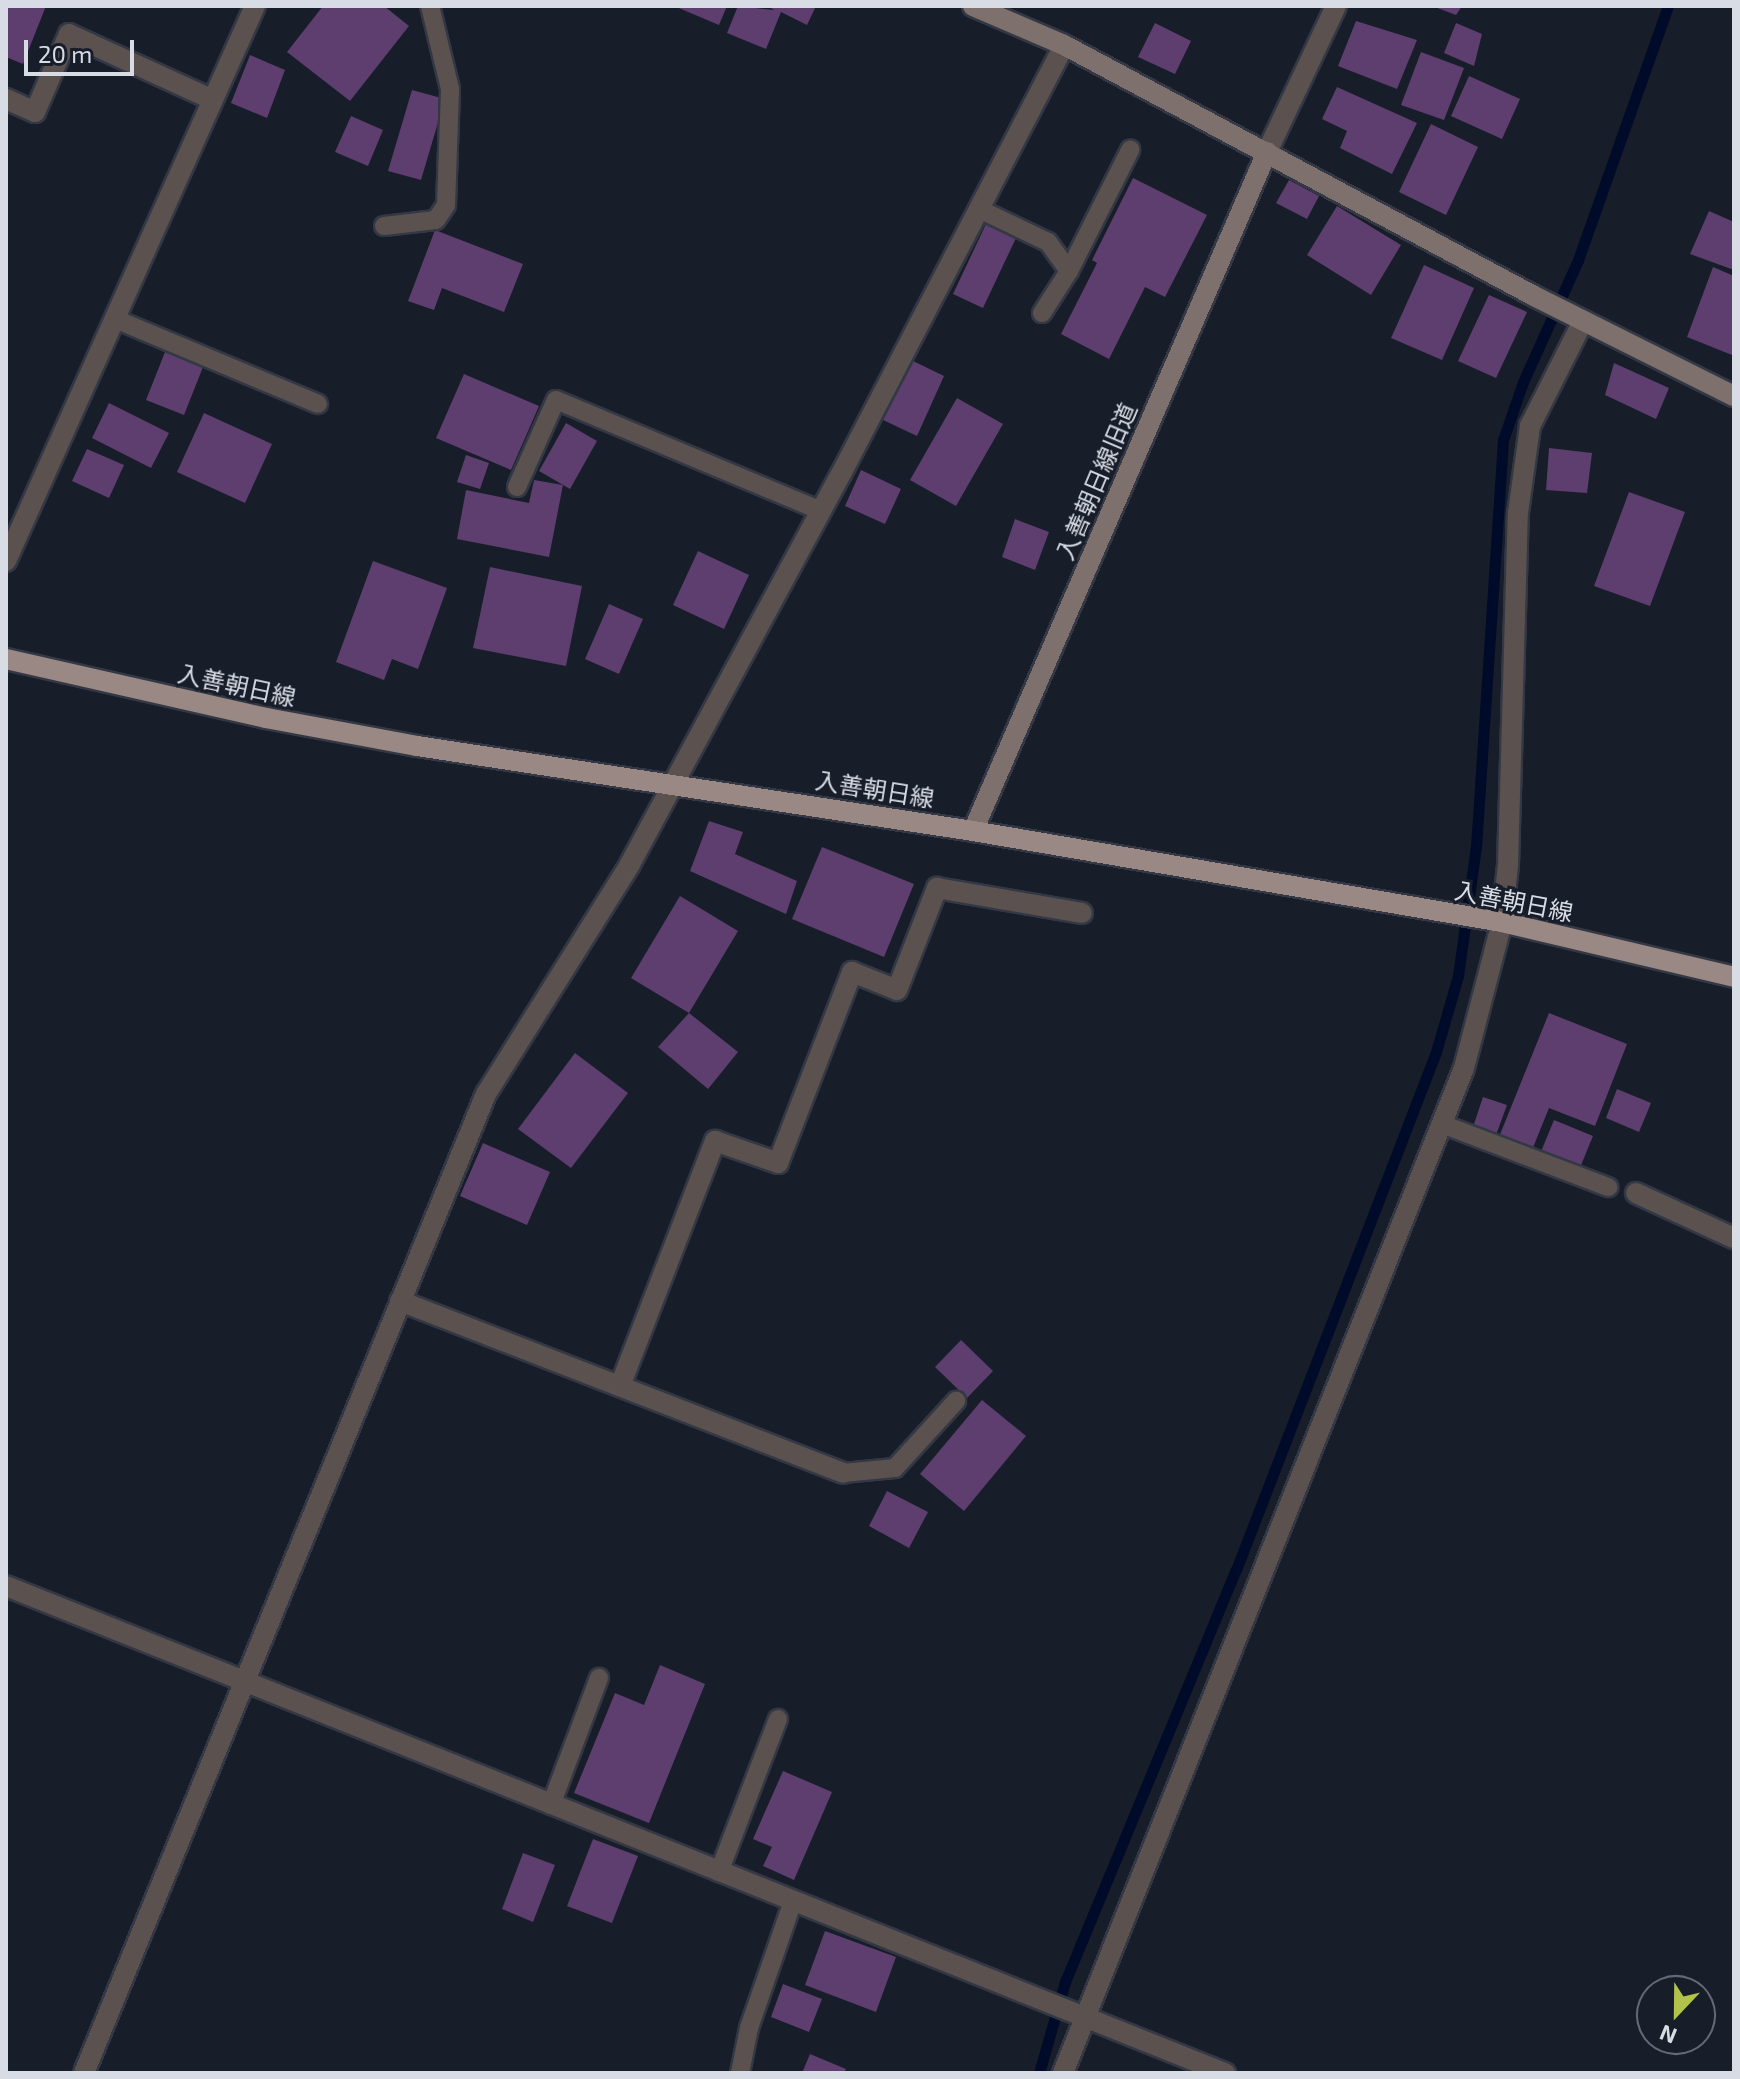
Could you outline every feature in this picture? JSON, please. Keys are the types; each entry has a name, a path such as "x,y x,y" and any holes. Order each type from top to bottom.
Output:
{"main road":[{"name":"入善朝日線","path":"6,659 266,718 417,746 973,831 1502,922 1734,977"}],"street":[{"path":"6,561 255,6"},
{"path":"973,6 1064,45 1583,321 1734,396"},
{"path":"1267,152 1336,6"},
{"path":"6,99 35,112 69,34 213,100"},
{"path":"84,2073 486,1094 630,864 821,511 1064,45"},
{"name":"入善朝日線旧道","path":"973,831 1267,152"},
{"path":"1063,2073 1464,1068 1502,922 1508,865 1518,513 1530,426 1583,321"},
{"path":"620,1386 715,1141 778,1163 852,972 897,990 937,888 1082,913"},
{"path":"1636,1193 1734,1238"},
{"path":"400,1301 843,1473"},
{"path":"6,1586 1225,2073"}],"lane":[{"path":"384,226 436,220 446,205 450,89 430,6"},
{"path":"1042,313 1069,271 1130,150"},
{"path":"979,209 1048,242 1069,271"},
{"path":"115,319 318,404"},
{"path":"517,487 556,400 821,511"},
{"path":"1442,1124 1608,1187"},
{"path":"843,1473 895,1468 956,1401"},
{"path":"551,1805 599,1678"},
{"path":"719,1872 778,1719"},
{"path":"740,2073 749,2028 793,1901"}],"building":[{"path":"6,6 46,6 23,64 6,57"},
{"path":"323,6 384,6 409,26 350,101 287,52"},
{"path":"674,6 727,6 719,25"},
{"path":"738,6 774,10 768,6 816,6 807,25 781,12 766,49 727,33"},
{"path":"1432,6 1462,6 1456,15"},
{"path":"1356,21 1417,40 1397,89 1338,66"},
{"path":"1155,23 1191,41 1175,74 1138,57"},
{"path":"1456,23 1482,34 1474,66 1444,53"},
{"path":"1421,52 1464,68 1444,120 1401,105"},
{"path":"250,55 285,70 267,118 231,103"},
{"path":"1469,76 1520,99 1502,139 1451,116"},
{"path":"1337,87 1417,123 1392,174 1340,148 1347,131 1322,119"},
{"path":"412,90 445,99 421,180 388,171"},
{"path":"351,116 383,130 368,166 335,152"},
{"path":"1431,124 1478,147 1446,215 1399,192"},
{"path":"1133,178 1207,215 1165,297 1145,287 1109,359 1061,334 1097,263 1092,260"},
{"path":"1289,180 1319,196 1307,219 1276,203"},
{"path":"1337,206 1401,245 1371,295 1307,255"},
{"path":"1709,211 1734,222 1734,270 1690,254"},
{"path":"986,224 1016,238 983,308 953,294"},
{"path":"435,230 523,264 504,312 442,288 434,310 408,301"},
{"path":"1424,265 1474,288 1442,360 1391,338"},
{"path":"1713,267 1734,276 1732,355 1687,337"},
{"path":"1489,295 1527,312 1496,378 1458,361"},
{"path":"165,352 203,367 184,415 146,400"},
{"path":"909,359 944,376 917,436 881,419"},
{"path":"1614,363 1669,388 1656,419 1605,395"},
{"path":"464,374 539,406 511,470 436,438"},
{"path":"957,398 1003,424 956,506 910,480"},
{"path":"109,403 169,433 151,468 92,438"},
{"path":"204,413 272,444 245,503 177,472"},
{"path":"566,423 597,441 570,489 539,471"},
{"path":"1549,448 1592,453 1587,493 1546,490"},
{"path":"87,449 124,465 109,498 72,481"},
{"path":"466,455 489,463 480,489 457,482"},
{"path":"861,470 901,489 885,524 845,506"},
{"path":"534,480 563,485 549,557 457,539 466,490 529,503"},
{"path":"1629,492 1685,512 1650,606 1594,586"},
{"path":"1015,519 1049,532 1035,570 1002,557"},
{"path":"698,551 749,575 724,629 673,605"},
{"path":"373,561 447,588 418,669 392,659 384,680 336,662"},
{"path":"490,567 582,586 566,666 473,648"},
{"path":"609,604 643,619 619,674 585,659"},
{"path":"709,821 743,832 735,854 797,881 786,914 690,871"},
{"path":"822,847 914,884 884,957 792,919"},
{"path":"680,896 738,931 689,1013 631,978"},
{"path":"689,1013 738,1052 708,1089 658,1047"},
{"path":"1549,1013 1627,1044 1595,1126 1549,1108 1532,1150 1499,1137"},
{"path":"575,1053 628,1093 571,1168 518,1129"},
{"path":"1617,1089 1651,1103 1639,1132 1606,1118"},
{"path":"1483,1097 1507,1105 1496,1135 1473,1127"},
{"path":"1554,1120 1593,1136 1579,1170 1540,1154"},
{"path":"483,1143 550,1172 527,1225 460,1196"},
{"path":"961,1340 993,1371 967,1398 935,1367"},
{"path":"982,1400 1026,1436 964,1511 920,1474"},
{"path":"887,1491 928,1512 909,1548 869,1526"},
{"path":"660,1665 705,1684 649,1823 574,1793 615,1693 644,1705"},
{"path":"783,1771 832,1792 794,1880 763,1866 772,1847 753,1839"},
{"path":"593,1839 638,1856 612,1923 567,1906"},
{"path":"523,1853 555,1865 533,1922 502,1909"},
{"path":"825,1931 896,1957 876,2012 805,1985"},
{"path":"783,1984 822,1999 809,2032 771,2017"},
{"path":"810,2054 846,2069 844,2073 802,2073"}],"waterway":[{"path":"1039,2073 1065,1982 1236,1570 1436,1052 1458,976 1476,847 1503,440 1523,382 1578,260 1668,6"}]}
